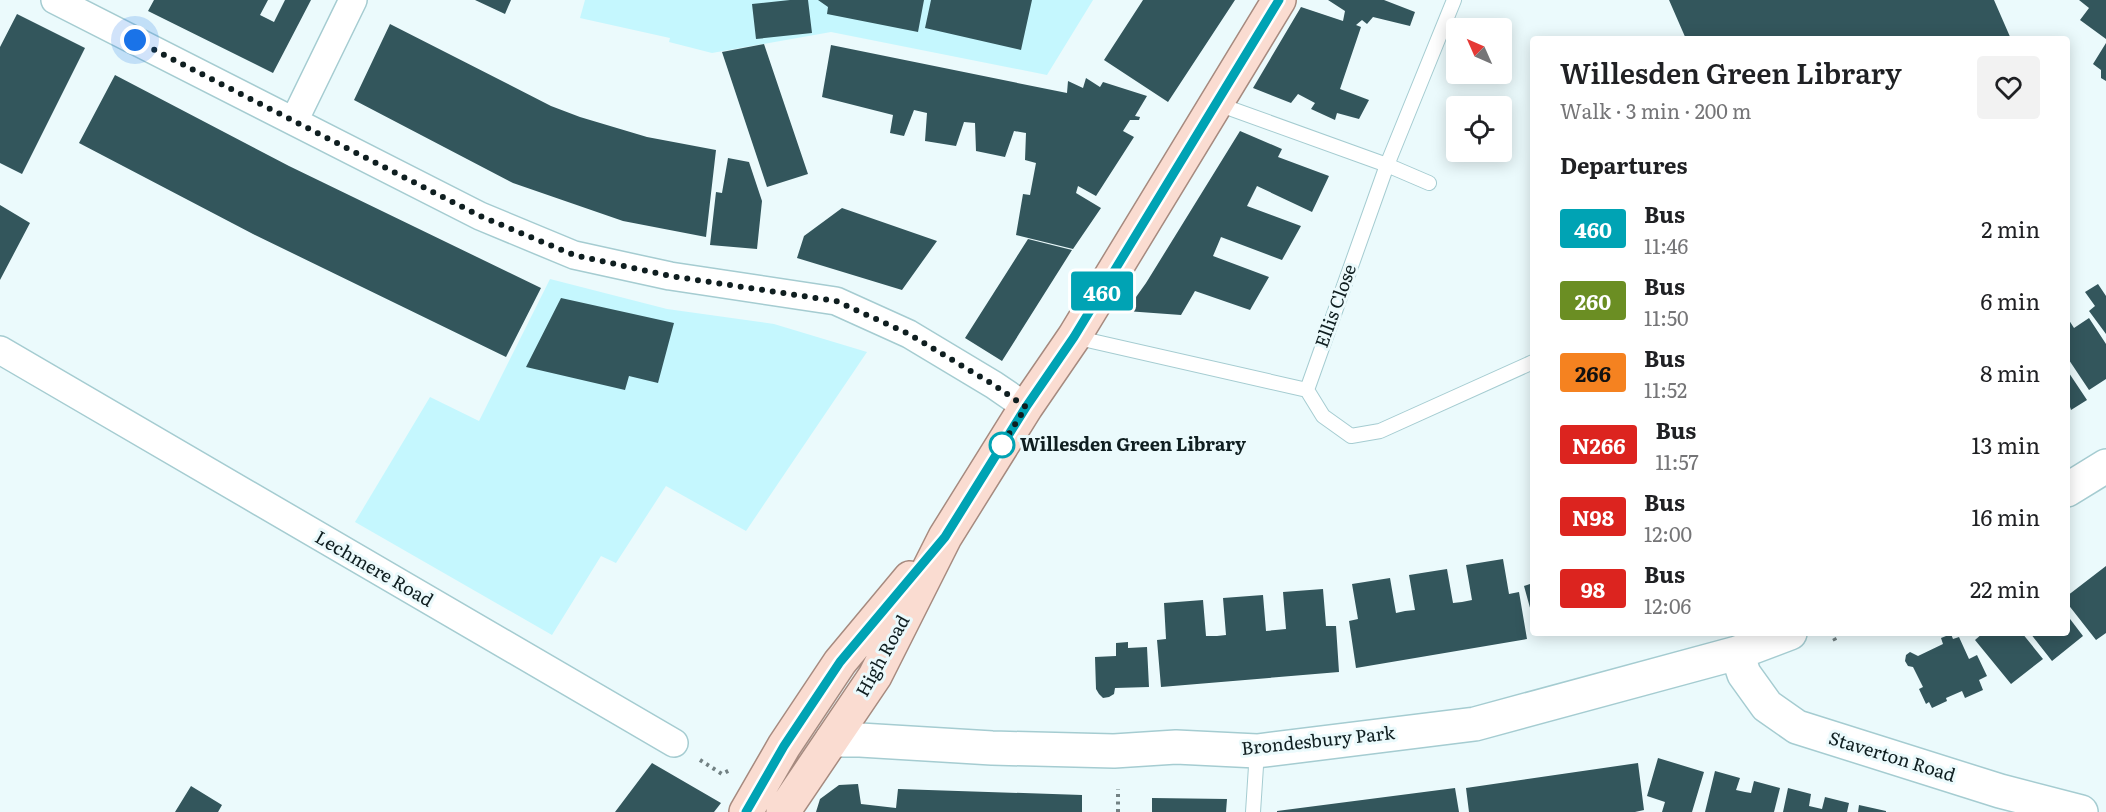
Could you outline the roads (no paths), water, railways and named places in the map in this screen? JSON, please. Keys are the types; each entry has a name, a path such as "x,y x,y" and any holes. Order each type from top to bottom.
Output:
{"main road":[{"name":"High Road","path":"783,812 875,676 945,537 1026,407 1074,337 1279,0"},
{"name":"High Road","path":"746,812 784,746 844,656 945,537"},
{"path":"784,746 832,740"}],"street":[{"path":"55,0 480,216 574,255 670,276 836,301 909,334 1026,407"},
{"path":"294,121 353,0"},
{"name":"Lechmere Road","path":"0,350 674,743"},
{"path":"2070,488 2106,466"},
{"name":"Brondesbury Park","path":"832,740 934,746 1114,751 1176,747 1257,751 1475,724 1737,653 1782,636"},
{"name":"Staverton Road","path":"1737,653 1744,674 1767,706 1797,728 2000,791 2081,812"}],"lane":[{"name":"Ellis Close","path":"1307,390 1387,165 1454,0"},
{"path":"1215,103 1387,165 1429,183"},
{"path":"1074,337 1307,390 1323,416 1351,436 1380,431 1530,363"},
{"path":"1253,812 1257,751"}],"place":[{"name":"Willesden Green Library","path":"1002,445"}]}
